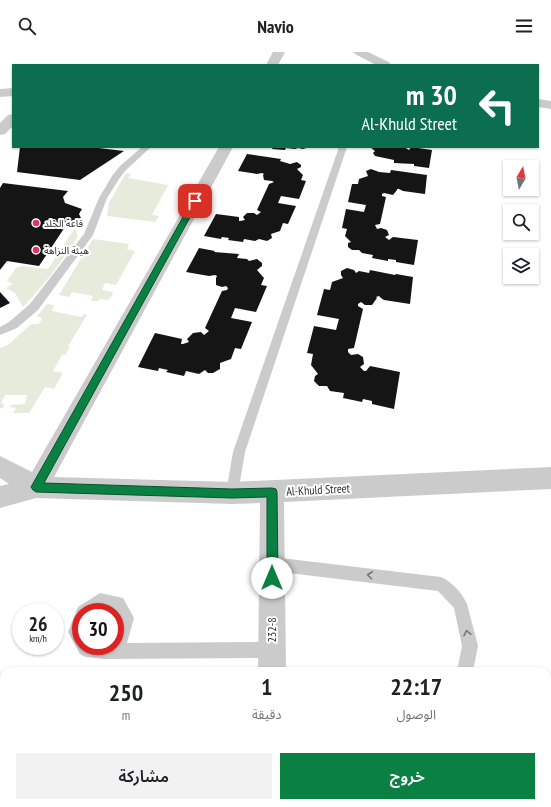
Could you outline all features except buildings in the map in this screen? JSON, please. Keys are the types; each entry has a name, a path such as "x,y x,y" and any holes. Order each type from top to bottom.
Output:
{"street":[{"path":"273,64 279,52"},
{"path":"359,52 381,64"},
{"path":"0,93 12,92"},
{"path":"539,103 551,105"},
{"path":"0,131 12,119"},
{"path":"36,487 225,148"},
{"name":"Al-Khuld Street","path":"0,466 36,487"},
{"name":"Al-Khuld Street","path":"0,497 36,487 232,493 551,478"},
{"name":"232-8","path":"272,492 272,661"}],"lane":[{"path":"0,331 13,325 34,308 88,235 103,198 115,178 123,168 146,148"},
{"path":"232,493 239,452 343,148"},
{"path":"272,564 441,584 460,604 470,646 466,667"},
{"path":"96,603 100,600 118,603"},
{"path":"124,613 127,618 124,630"},
{"path":"124,648 272,661"}],"shaded area":[{"path":"126,173 131,174 128,178 168,185 152,215 159,216 155,222 107,216 109,203"},
{"path":"75,228 78,236 72,246 52,273 23,307 15,293 6,288 13,284 7,281 16,268 22,266 48,269"},
{"path":"93,239 129,244 127,249 135,251 116,285 105,283 102,290 113,292 112,296 108,300 100,299 98,301 91,301 93,296 72,292 69,297 59,295"},
{"path":"47,304 54,305 52,311 82,317 84,314 87,315 68,346 70,347 65,355 62,355 53,371 63,373 54,389 45,387 29,413 13,413 16,408 10,407 11,405 25,404 27,395 5,395 1,403 4,404 3,408 0,408 0,348 8,345 31,324 40,323 42,318 37,316"}],"place":[{"name":"قاعة الخلد","path":"36,223"},
{"name":"هيئة النزاهة","path":"36,250"}],"route":[{"path":"195,201 36,487 232,493 272,492 272,578"}]}
